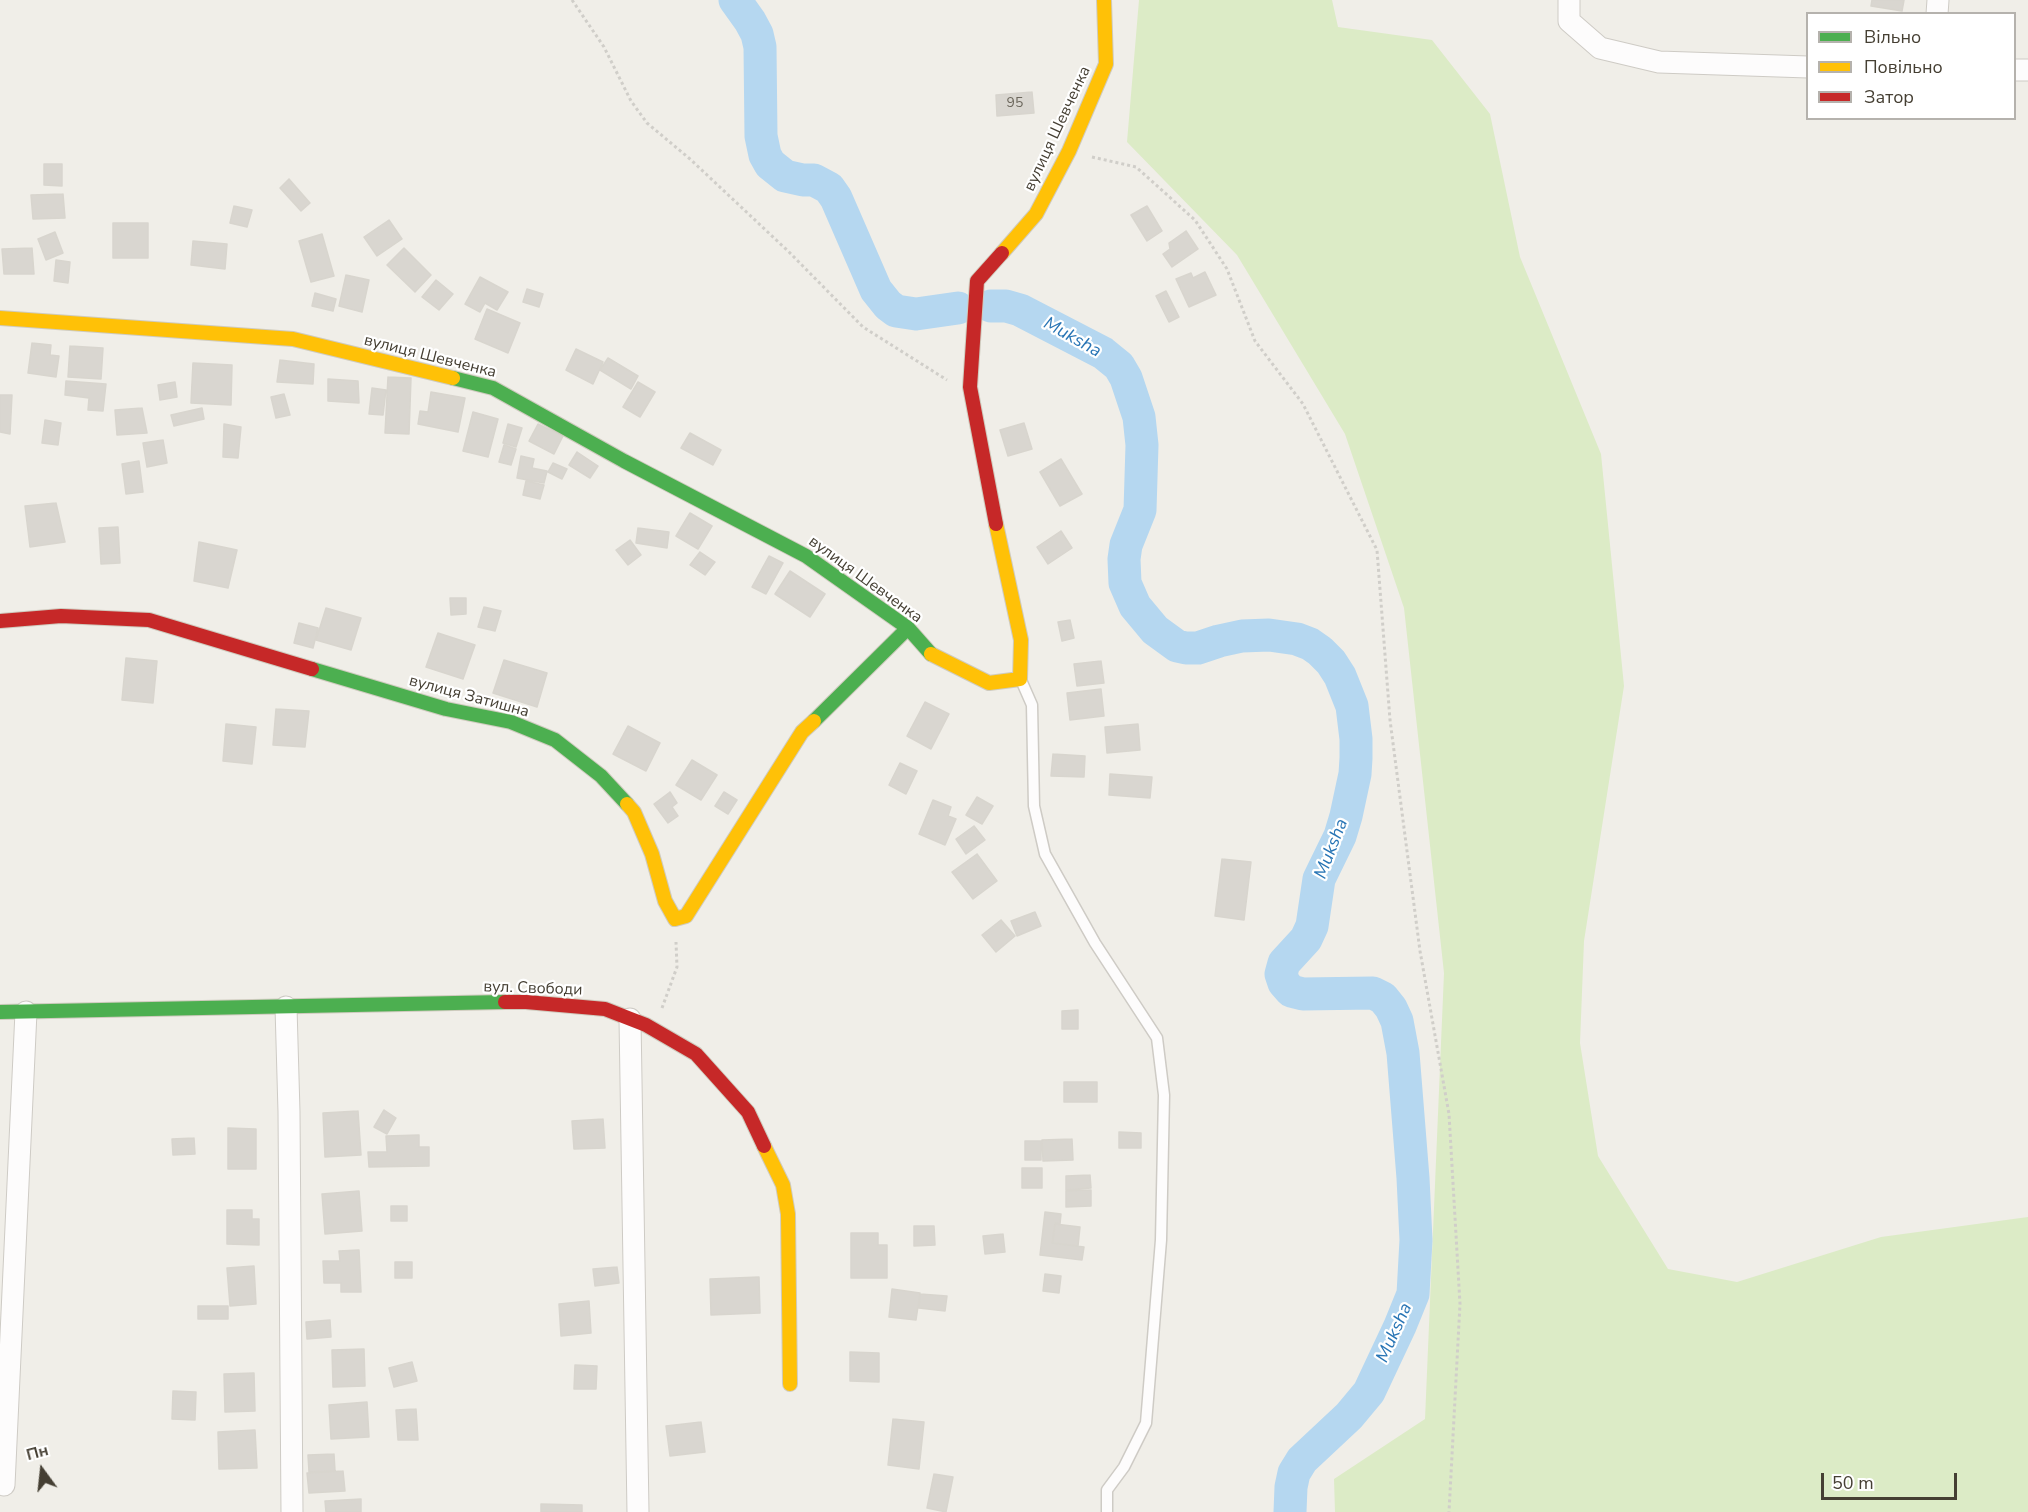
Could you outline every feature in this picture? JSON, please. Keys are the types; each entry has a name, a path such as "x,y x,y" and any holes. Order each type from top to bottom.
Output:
{"street":[{"name":"вулиця Шевченка","path":"0,318 293,339 493,388 624,461 806,556 908,628 930,654 989,683 1020,680 1022,640 1004,566 970,387 977,281 1036,214 1069,152 1106,64 1104,0"},
{"path":"1569,0 1569,21 1600,48 1659,62 1806,67"},
{"name":"вулиця Затишна","path":"0,621 61,616 149,620 446,709 511,722 555,740 601,776 634,812 652,854 665,901 675,920"},
{"path":"675,920 686,916 696,902 802,732 908,628"},
{"name":"вул. Свободи","path":"0,1012 526,1002 605,1009 654,1029 696,1054 748,1112 783,1185 788,1214 790,1384"},
{"path":"286,1006 292,1512"},
{"path":"3,1485 26,1012"},
{"path":"630,1018 638,1512"}],"lane":[{"path":"1020,680 1032,705 1034,806 1045,854 1095,943 1157,1038 1164,1095 1161,1240 1146,1423 1124,1467 1107,1490 1107,1512"}],"path":[{"path":"572,0 604,47 631,100 647,123 706,174 789,252 863,327 948,380 970,387"},
{"path":"1069,152 1136,167 1195,220 1227,268 1255,342 1303,404 1377,550 1390,720 1420,951 1449,1114 1460,1304 1449,1512"},
{"path":"654,1029 677,967 675,920"}],"green space":[{"path":"1139,0 1332,0 1338,27 1432,40 1490,114 1520,257 1601,454 1624,686 1584,941 1580,1043 1598,1156 1668,1269 1737,1282 1881,1237 2028,1217 2028,1512 1335,1512 1334,1479 1425,1419 1444,973 1404,608 1345,434 1237,255 1127,142"}],"building":[{"path":"1872,0 1904,0 1902,11 1871,6"},
{"path":"1032,92 1034,113 997,116 996,95"},
{"path":"44,164 62,164 62,186 44,185"},
{"path":"289,179 310,203 301,211 280,188"},
{"path":"63,194 65,218 33,219 31,195"},
{"path":"234,206 252,210 247,227 230,223"},
{"path":"1147,206 1162,231 1147,241 1131,215"},
{"path":"389,220 402,239 377,256 364,237"},
{"path":"113,223 148,223 148,258 113,258"},
{"path":"1186,231 1198,249 1172,267 1163,254 1170,249 1169,243"},
{"path":"55,232 63,253 46,260 38,239"},
{"path":"322,234 334,276 311,282 299,241"},
{"path":"193,241 227,244 225,269 191,265"},
{"path":"32,248 34,274 4,274 2,249"},
{"path":"404,248 431,275 415,292 387,265"},
{"path":"56,260 70,262 68,283 54,281"},
{"path":"1205,272 1216,295 1189,307 1176,279 1191,273 1193,278"},
{"path":"346,275 369,280 362,312 339,306"},
{"path":"480,277 508,292 497,310 485,303 480,312 465,304"},
{"path":"436,280 453,294 439,310 422,297"},
{"path":"527,289 543,294 539,307 523,302"},
{"path":"1166,291 1179,317 1169,322 1156,296"},
{"path":"315,293 336,299 333,311 312,306"},
{"path":"487,309 520,323 508,353 475,339"},
{"path":"32,343 51,345 50,355 59,356 56,377 28,373"},
{"path":"70,346 103,348 101,379 68,377"},
{"path":"576,349 603,362 593,384 566,370"},
{"path":"608,358 638,376 631,389 600,370"},
{"path":"280,360 314,364 313,384 277,382"},
{"path":"193,363 232,365 231,405 191,403"},
{"path":"388,377 411,378 409,434 385,433"},
{"path":"328,379 358,381 359,403 328,401"},
{"path":"66,381 106,384 103,411 88,410 89,398 65,395"},
{"path":"175,382 177,397 160,400 158,385"},
{"path":"638,382 655,392 640,417 623,407"},
{"path":"372,388 386,390 383,415 369,414"},
{"path":"431,392 465,398 458,432 418,424 420,411 428,412"},
{"path":"284,394 290,415 276,418 271,397"},
{"path":"0,395 12,395 10,434 0,432"},
{"path":"142,408 147,433 117,435 115,410"},
{"path":"202,408 204,419 174,426 171,415"},
{"path":"473,412 498,419 488,457 463,451"},
{"path":"45,420 61,423 58,445 42,443"},
{"path":"1024,423 1032,449 1008,456 1000,430"},
{"path":"224,424 241,427 238,458 223,457"},
{"path":"508,424 522,428 516,447 503,443"},
{"path":"538,424 563,436 554,454 529,441"},
{"path":"690,433 721,450 713,465 681,448"},
{"path":"163,440 167,463 147,467 143,443"},
{"path":"504,445 516,449 511,465 499,462"},
{"path":"577,452 598,466 590,478 569,465"},
{"path":"521,456 534,459 532,468 547,471 544,483 517,478"},
{"path":"1061,459 1082,494 1060,506 1040,472"},
{"path":"139,461 143,492 126,494 122,464"},
{"path":"553,463 567,469 562,479 548,472"},
{"path":"526,481 544,485 540,499 523,495"},
{"path":"56,503 65,542 30,547 25,506"},
{"path":"690,513 712,526 698,549 676,536"},
{"path":"118,527 120,563 101,564 99,528"},
{"path":"638,528 669,532 667,548 636,543"},
{"path":"1061,531 1072,548 1048,564 1037,547"},
{"path":"630,540 641,555 628,565 616,550"},
{"path":"199,542 237,550 228,588 194,581"},
{"path":"700,552 715,562 705,575 690,565"},
{"path":"769,556 783,563 766,594 752,587"},
{"path":"790,571 825,594 810,617 775,594"},
{"path":"450,598 466,598 466,614 451,615"},
{"path":"484,607 501,611 495,631 478,627"},
{"path":"326,608 361,618 351,650 316,640"},
{"path":"1070,620 1074,638 1062,641 1058,622"},
{"path":"299,623 318,628 313,648 294,643"},
{"path":"438,633 475,645 463,679 426,667"},
{"path":"126,658 157,661 153,703 122,700"},
{"path":"504,660 547,673 537,707 493,693"},
{"path":"1101,661 1104,683 1077,686 1074,664"},
{"path":"1101,689 1104,716 1070,720 1067,693"},
{"path":"925,702 949,714 931,749 907,736"},
{"path":"276,709 309,711 305,747 273,745"},
{"path":"226,724 256,727 252,764 223,761"},
{"path":"1138,724 1140,750 1107,753 1105,727"},
{"path":"628,726 660,743 646,771 613,754"},
{"path":"1053,754 1085,756 1084,777 1051,776"},
{"path":"692,760 717,775 701,800 676,785"},
{"path":"900,763 917,771 906,794 889,785"},
{"path":"1110,774 1152,777 1150,798 1109,795"},
{"path":"670,792 677,803 672,807 678,816 668,823 654,804"},
{"path":"724,792 737,800 728,814 715,806"},
{"path":"977,797 993,806 982,824 966,815"},
{"path":"933,800 951,807 948,816 956,819 945,845 919,834"},
{"path":"974,826 985,840 966,854 956,839"},
{"path":"977,854 997,881 973,899 952,872"},
{"path":"1222,859 1251,862 1244,920 1215,916"},
{"path":"1035,912 1041,926 1017,936 1011,921"},
{"path":"1001,920 1015,936 996,952 982,935"},
{"path":"1078,1010 1078,1029 1062,1029 1062,1011"},
{"path":"1064,1082 1097,1082 1097,1102 1064,1102"},
{"path":"384,1110 396,1118 387,1134 374,1127"},
{"path":"358,1111 361,1155 325,1157 323,1113"},
{"path":"603,1119 605,1148 574,1149 572,1121"},
{"path":"228,1128 256,1129 256,1169 228,1169"},
{"path":"1119,1132 1141,1133 1141,1148 1119,1148"},
{"path":"419,1135 419,1147 429,1147 429,1166 369,1167 368,1152 387,1152 386,1136"},
{"path":"194,1138 195,1154 173,1155 172,1139"},
{"path":"1072,1139 1073,1160 1043,1161 1042,1140"},
{"path":"1025,1141 1041,1141 1041,1160 1025,1160"},
{"path":"1022,1168 1042,1168 1042,1188 1022,1188"},
{"path":"1090,1175 1091,1188 1066,1190 1066,1176"},
{"path":"1091,1190 1091,1206 1066,1207 1066,1191"},
{"path":"359,1191 362,1231 325,1234 322,1194"},
{"path":"391,1206 407,1206 407,1221 391,1221"},
{"path":"227,1210 252,1210 252,1219 259,1219 259,1245 227,1244"},
{"path":"1045,1212 1061,1214 1060,1224 1055,1223 1052,1243 1084,1247 1082,1260 1040,1255"},
{"path":"1055,1224 1080,1227 1078,1246 1053,1243"},
{"path":"914,1226 934,1226 935,1245 914,1246"},
{"path":"851,1233 878,1233 878,1245 887,1245 887,1278 851,1278"},
{"path":"1003,1234 1005,1252 985,1254 983,1236"},
{"path":"359,1250 361,1292 341,1292 341,1283 324,1283 323,1261 340,1261 339,1251"},
{"path":"395,1262 412,1262 412,1278 395,1278"},
{"path":"254,1266 256,1304 230,1306 227,1268"},
{"path":"617,1267 619,1283 595,1286 593,1269"},
{"path":"1045,1274 1061,1276 1059,1293 1043,1291"},
{"path":"759,1277 760,1313 711,1315 710,1279"},
{"path":"892,1289 920,1293 916,1320 889,1317"},
{"path":"920,1294 947,1296 945,1311 919,1308"},
{"path":"589,1301 591,1333 561,1336 559,1304"},
{"path":"198,1306 228,1306 228,1319 198,1319"},
{"path":"330,1320 331,1337 307,1339 306,1322"},
{"path":"364,1349 365,1386 333,1387 332,1350"},
{"path":"850,1352 879,1353 879,1382 850,1381"},
{"path":"412,1362 417,1381 394,1387 389,1368"},
{"path":"575,1365 597,1366 596,1389 574,1389"},
{"path":"254,1373 255,1411 225,1412 224,1374"},
{"path":"173,1391 196,1392 195,1420 172,1419"},
{"path":"367,1402 369,1437 331,1439 329,1405"},
{"path":"416,1409 418,1440 398,1440 396,1410"},
{"path":"893,1419 924,1422 919,1469 888,1465"},
{"path":"701,1422 705,1452 670,1456 666,1426"},
{"path":"255,1430 257,1468 219,1469 218,1432"},
{"path":"334,1454 335,1471 309,1472 308,1455"},
{"path":"343,1471 345,1491 309,1493 307,1473"},
{"path":"934,1474 953,1477 946,1512 927,1508"},
{"path":"361,1499 361,1512 326,1512 325,1501"},
{"path":"541,1504 582,1505 582,1512 541,1512"}],"waterway":[{"name":"Muksha","path":"735,0 757,34 760,47 761,136 765,155 770,164 785,176 814,180 829,188 836,198 876,290 888,305 896,311 916,314 958,308"},
{"name":"Muksha","path":"991,306 1006,306 1020,310 1103,353 1119,366 1126,378 1139,417 1142,445 1140,510 1126,545 1125,583 1135,606 1155,630 1177,646 1186,648 1198,648 1242,636 1269,635 1297,639 1310,644 1331,662 1340,676 1352,706 1356,758 1346,816 1340,836 1319,879 1312,926 1306,939 1284,963 1281,974 1284,983 1291,991 1303,994 1373,993 1383,998 1397,1021 1403,1053 1413,1178 1416,1240 1413,1294 1369,1392 1349,1416 1302,1460 1294,1473 1290,1512"}],"traffic: fast":[{"path":"453,378 493,388 624,461 806,556 908,628 931,654"},
{"path":"814,721 908,628"},
{"path":"312,669 446,709 511,722 555,740 601,776 627,804"},
{"path":"0,1012 505,1002"}],"traffic: slow":[{"path":"1002,253 1036,214 1069,151 1106,64 1104,0"},
{"path":"0,318 293,339 453,378"},
{"path":"931,654 989,683 1020,679 1021,640 996,524"},
{"path":"627,804 634,812 652,854 665,901 675,919 686,916 802,732 814,721"},
{"path":"764,1146 783,1185 788,1214 790,1384"}],"traffic: jam":[{"path":"996,524 970,387 977,281 1002,253"},
{"path":"0,621 61,616 149,620 312,669"},
{"path":"505,1002 605,1009 646,1025 696,1054 748,1112 764,1146"}]}
